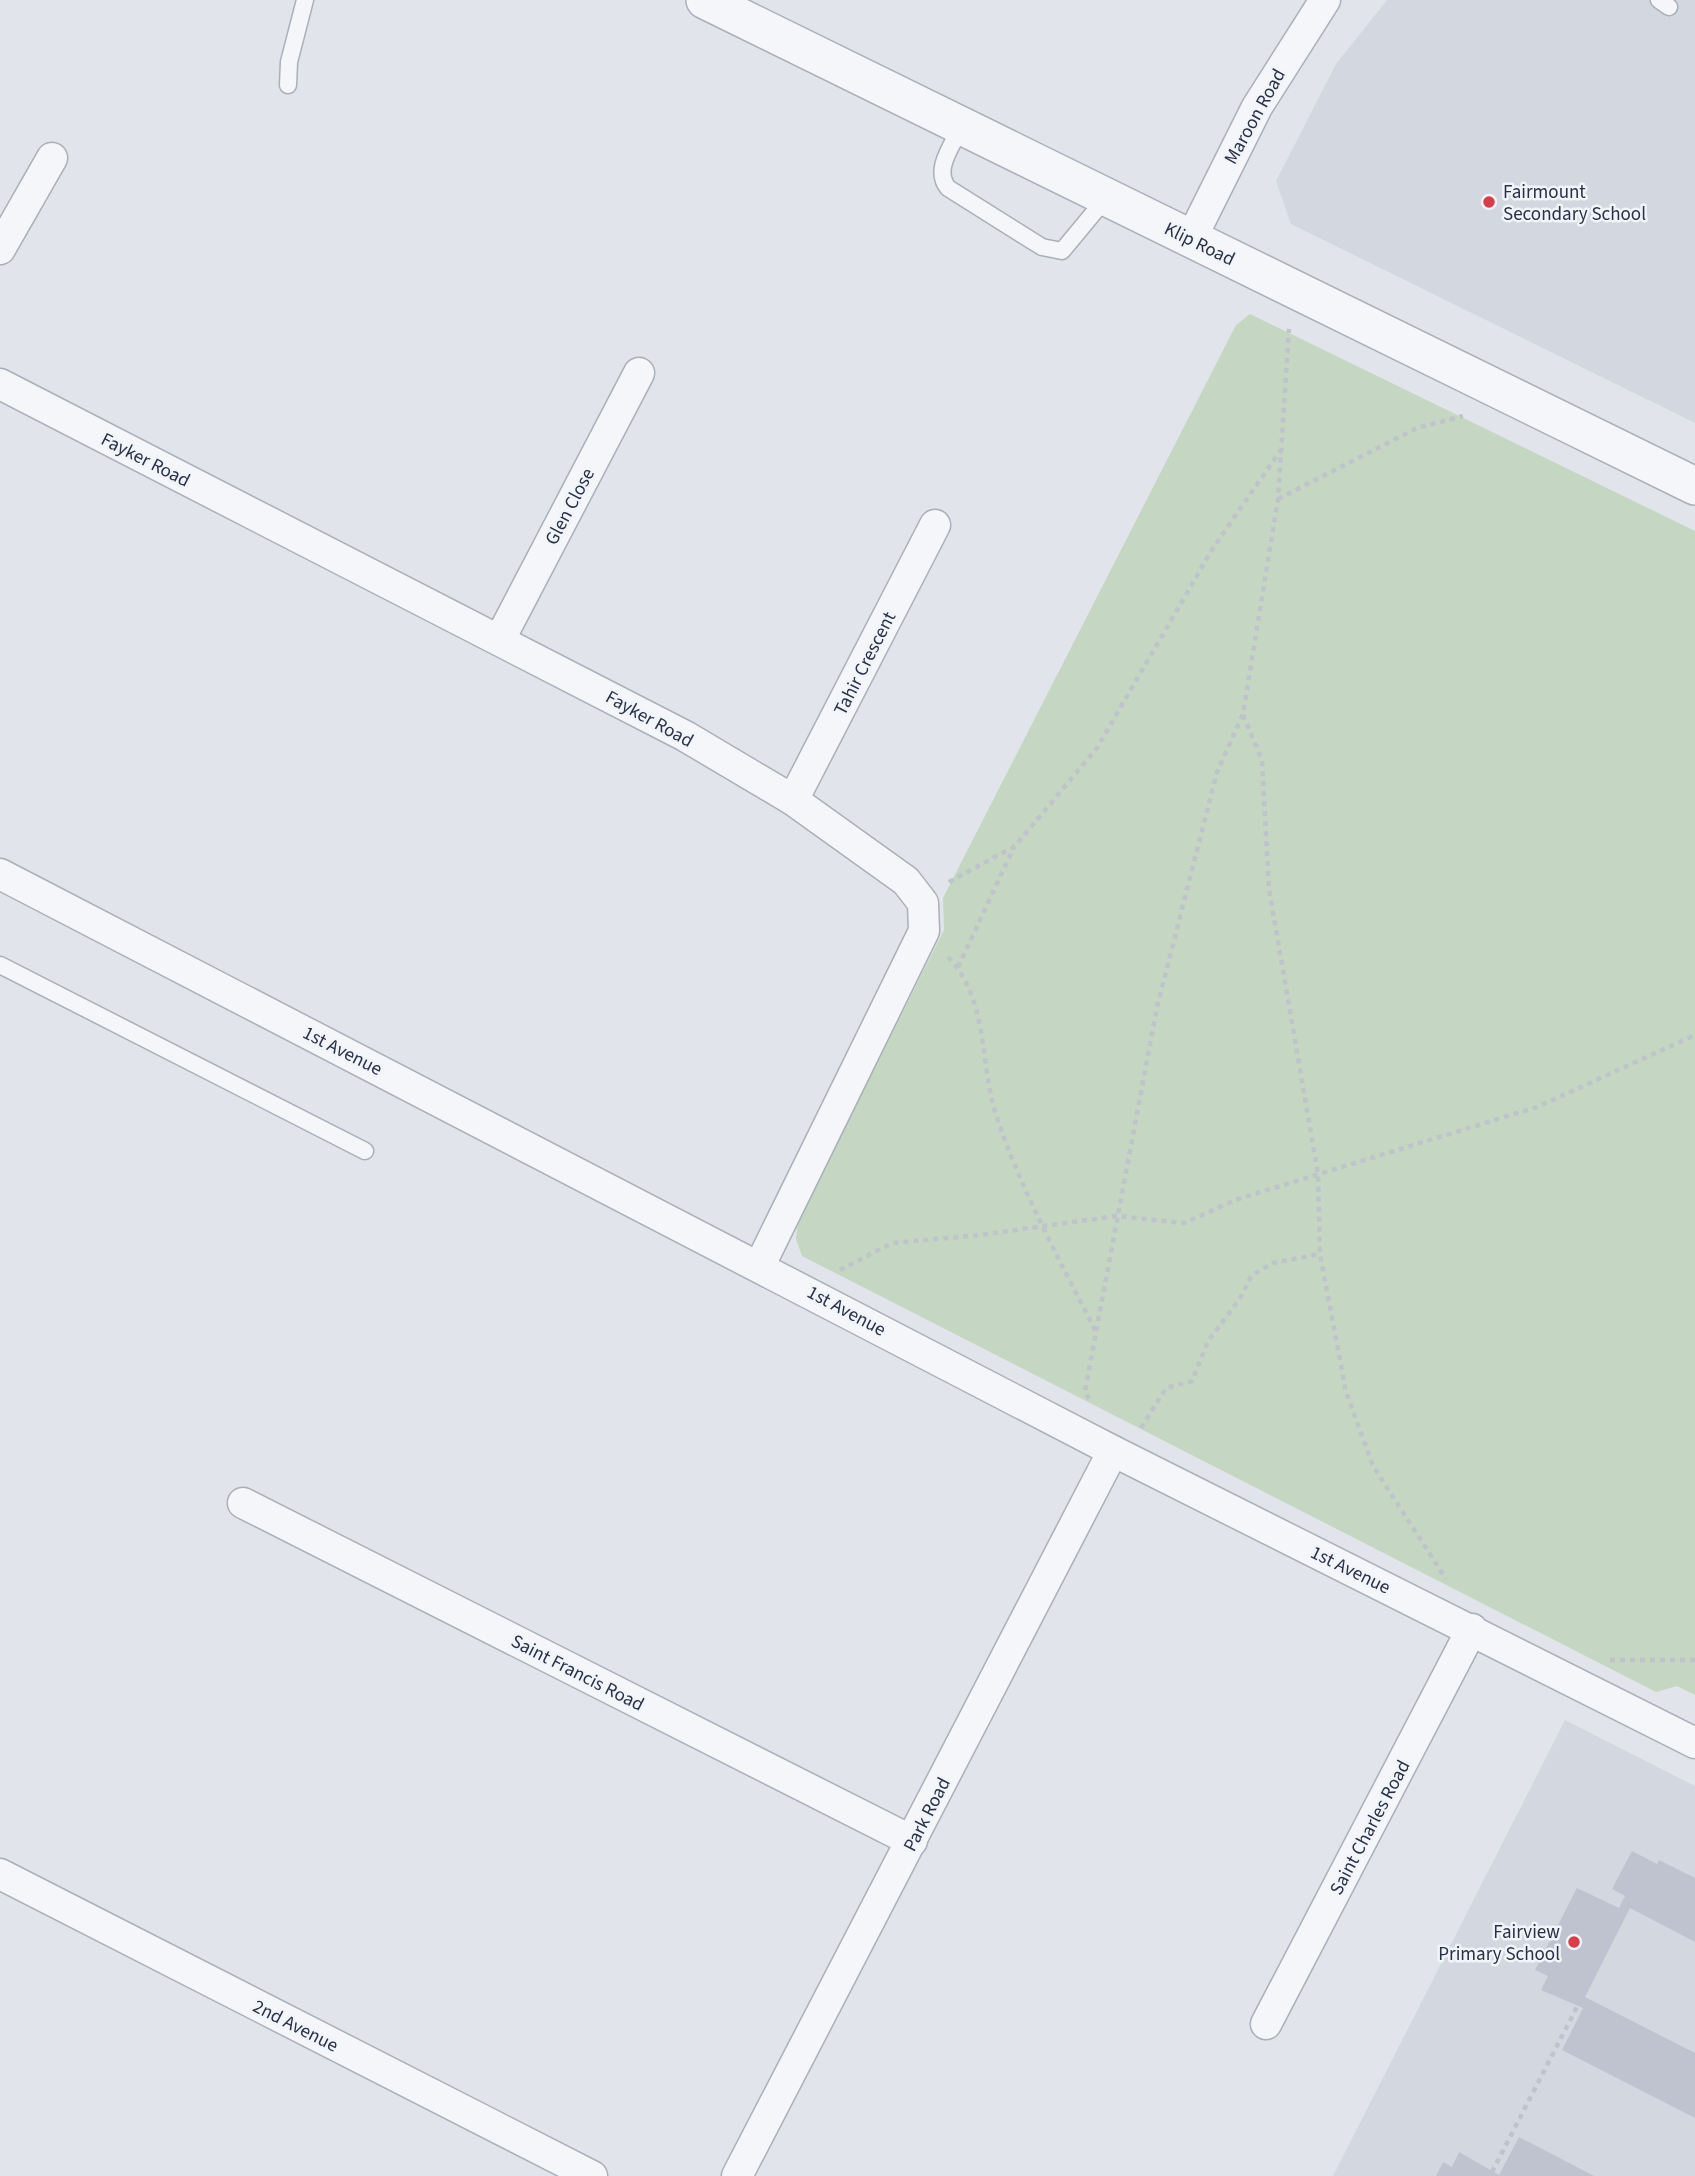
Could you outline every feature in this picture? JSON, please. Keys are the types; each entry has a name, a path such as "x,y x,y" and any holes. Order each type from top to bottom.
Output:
{"street":[{"name":"Klip Road","path":"705,0 1695,486"},
{"name":"Maroon Road","path":"1192,237 1257,107 1325,0"},
{"path":"0,249 52,158"},
{"name":"Glen Close","path":"500,639 639,373"},
{"name":"Fayker Road","path":"0,384 637,709 793,800 905,881 923,917"},
{"name":"Tahir Crescent","path":"793,800 935,525"},
{"name":"1st Avenue","path":"0,874 826,1299 1113,1451 1695,1743"},
{"path":"760,1265 923,917"},
{"name":"Park Road","path":"737,2176 1113,1451"},
{"name":"Saint Francis Road","path":"243,1503 912,1841"},
{"name":"Saint Charles Road","path":"1266,2024 1472,1629"},
{"name":"2nd Avenue","path":"0,1874 592,2176"}],"lane":[{"path":"288,85 289,62 305,0"},
{"path":"961,127 941,171 942,180 948,188 1042,247 1062,251 1106,198"},
{"path":"0,965 365,1151"}],"path":[{"path":"1290,325 1279,499 1243,714 1217,772 1157,1007 1085,1391 1113,1451 1142,1427 1166,1388 1192,1381 1208,1341 1239,1300 1252,1275 1273,1264 1320,1254"},
{"path":"1279,499 1417,428 1474,414"},
{"path":"958,967 1015,846 1097,748 1213,548 1280,451"},
{"path":"1243,714 1262,760 1269,889 1318,1174 1320,1254 1346,1392 1373,1466 1440,1567 1472,1629"},
{"path":"1015,846 945,884 923,917 958,967 981,1023 996,1116 1043,1227 1096,1332"},
{"path":"826,1299 831,1275 891,1243 1043,1227 1116,1216 1184,1223 1238,1199 1537,1107 1695,1035"},
{"path":"1492,2172 1578,2006"}],"shaded area":[{"name":"Fairmount Secondary School","path":"1387,0 1695,0 1695,423 1291,224 1276,181 1336,64"},
{"name":"Fairview Primary School","path":"1565,1720 1695,1786 1695,2176 1333,2176"}],"green space":[{"path":"1250,314 1695,531 1695,1695 1677,1686 1656,1692 802,1256 796,1239 798,1220 944,930 943,898 1236,325"}],"building":[{"path":"1632,1851 1657,1864 1659,1860 1695,1878 1695,1942 1630,1908 1585,1997 1695,2053 1695,2118 1562,2050 1583,2008 1541,1990 1548,1976 1535,1970 1577,1888 1619,1908 1625,1896 1612,1889"},
{"path":"1519,2137 1594,2176 1436,2176 1443,2162 1452,2167 1459,2152 1499,2175"}],"place":[{"name":"Fairmount Secondary School","path":"1489,202"},
{"name":"Fairview Primary School","path":"1574,1942"}]}
